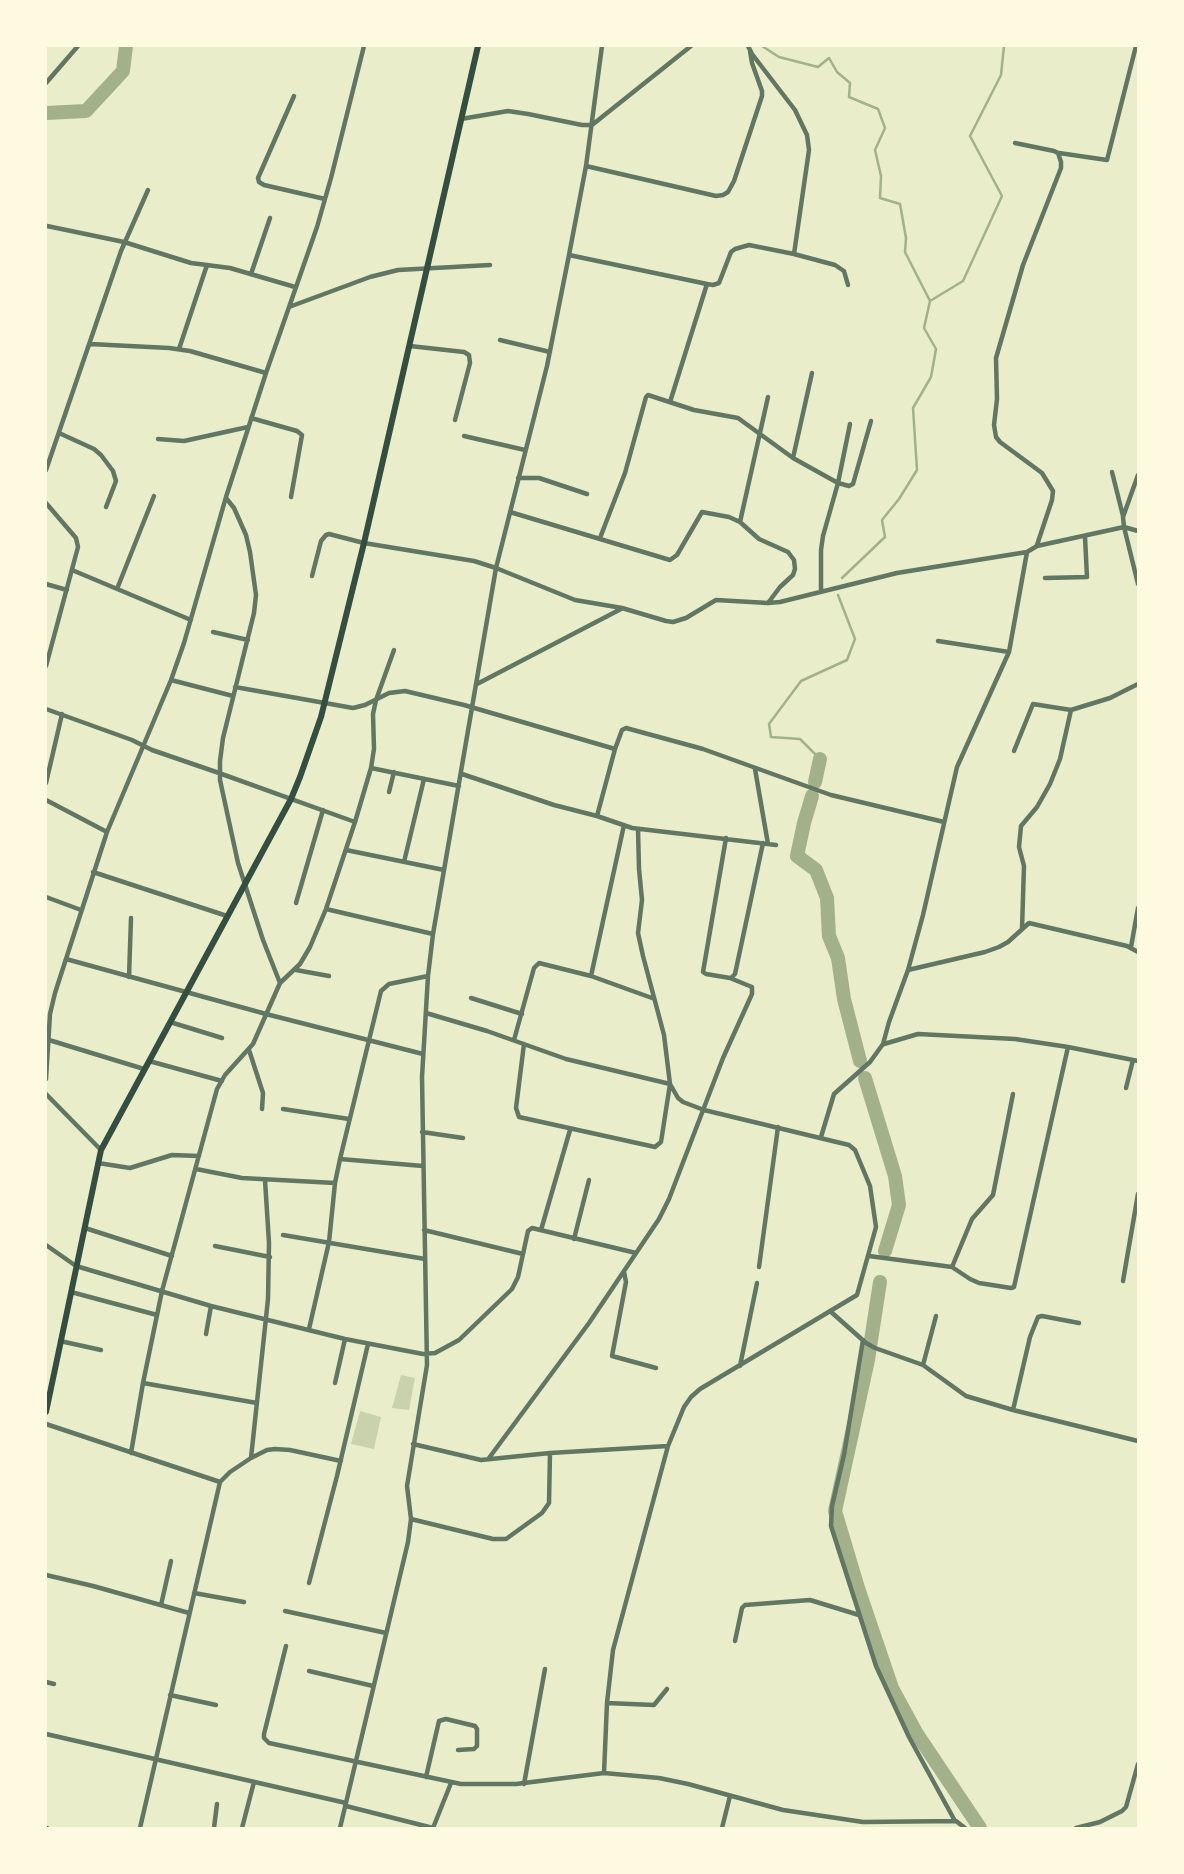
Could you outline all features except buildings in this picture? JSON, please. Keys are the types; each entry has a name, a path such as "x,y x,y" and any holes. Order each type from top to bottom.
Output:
{"main road":[{"path":"46,1412 101,1150 291,799 325,704 478,46"}],"street":[{"path":"46,83 78,46"},
{"path":"46,1079 52,1003 80,910 107,832 171,680 191,620 248,427 325,199 364,46"},
{"path":"340,1829 406,1553 411,1520 407,1486 429,1354 422,1132 423,1054 433,934 496,568 550,352 586,166 602,46"},
{"path":"461,118 508,111 592,125 691,46"},
{"path":"1015,143 1107,160 1136,46"},
{"path":"586,166 716,196 728,192 762,96 749,48"},
{"path":"749,48 795,110 807,135 808,150 794,254"},
{"path":"294,96 258,182 264,186 325,199"},
{"path":"1037,546 1053,491 1042,473 996,437 995,363 1023,265 1061,168 1058,153"},
{"path":"46,470 124,243 148,190"},
{"path":"251,274 270,218"},
{"path":"47,226 124,243 182,261 223,266 295,287"},
{"path":"569,255 713,285 719,283 731,252 746,245 794,254 839,267 844,271 848,285"},
{"path":"179,349 207,265"},
{"path":"288,307 385,272 410,268 490,265"},
{"path":"670,402 707,284"},
{"path":"500,340 550,352"},
{"path":"90,344 179,349 266,373"},
{"path":"409,346 464,352 469,355 470,363 455,420"},
{"path":"793,458 812,373"},
{"path":"600,538 625,472 647,395 702,412 734,416 793,458 838,483 849,486 853,484 871,421"},
{"path":"740,522 768,397"},
{"path":"251,418 297,430 302,435 291,497"},
{"path":"821,591 823,537 850,424"},
{"path":"158,439 184,441 248,427"},
{"path":"59,432 94,449 113,471 116,481 106,507"},
{"path":"464,436 525,450"},
{"path":"1112,472 1139,583"},
{"path":"1123,517 1139,475"},
{"path":"518,478 539,478 587,494"},
{"path":"117,589 155,496"},
{"path":"226,497 246,535 256,586 256,604 223,738 219,773 231,836 244,884 280,983"},
{"path":"46,503 78,542 46,666"},
{"path":"510,512 670,560 677,555 702,512 729,517 740,522 759,539 788,552 794,560 793,576 768,603"},
{"path":"312,576 319,545 326,535 333,535 364,543 458,557 496,568 575,600 622,608 673,622 686,618 716,600 768,603 794,599 897,573 1027,552 1037,546 1124,527 1139,531"},
{"path":"1045,578 1087,577 1085,537"},
{"path":"821,1137 834,1094 870,1062 883,1044 923,915 957,767 1009,652 1027,552"},
{"path":"72,570 191,620"},
{"path":"46,584 67,590"},
{"path":"477,684 622,608"},
{"path":"213,632 247,640"},
{"path":"938,642 1009,652"},
{"path":"131,1453 162,1291 215,1097 222,1081 249,1050 259,1033 280,983 296,970 310,947 326,909 371,768 374,749 372,724 376,699 394,650"},
{"path":"171,680 233,696"},
{"path":"1014,751 1031,706 1035,704 1071,710 1110,698 1139,684"},
{"path":"235,687 354,708 389,693 405,691 615,749"},
{"path":"46,709 132,740 152,750 355,822"},
{"path":"1022,929 1024,866 1019,847 1021,826 1037,807 1050,783 1060,759 1071,710"},
{"path":"46,783 62,714"},
{"path":"597,816 615,749 622,730 629,729 703,749 831,795 944,822"},
{"path":"371,768 459,786"},
{"path":"730,978 735,974 766,844 755,768"},
{"path":"389,792 394,772"},
{"path":"462,774 638,830 776,845"},
{"path":"404,862 424,779"},
{"path":"46,800 107,832"},
{"path":"296,903 323,810"},
{"path":"591,976 624,825"},
{"path":"524,1044 517,1113 519,1117 655,1147 661,1142 670,1084 664,1035 638,933 642,900 638,830"},
{"path":"489,1458 589,1323 659,1219 753,990 752,987 730,978 703,972 726,838"},
{"path":"346,850 444,870"},
{"path":"93,872 227,916"},
{"path":"46,897 80,910"},
{"path":"1131,947 1139,908"},
{"path":"326,909 433,934"},
{"path":"129,977 131,918"},
{"path":"908,970 992,950 1008,942 1028,923 1131,947 1139,952"},
{"path":"66,959 423,1054"},
{"path":"514,1040 537,964 591,976 653,998"},
{"path":"296,970 328,976"},
{"path":"309,1329 329,1242 340,1159 381,990 389,984 428,976"},
{"path":"471,998 522,1013"},
{"path":"426,1013 592,1066 670,1084 683,1102 704,1110 821,1137 852,1147 870,1186 876,1227 857,1295 700,1389 684,1407 668,1446 613,1650 607,1703 604,1773"},
{"path":"170,1022 222,1038"},
{"path":"883,1044 918,1034 1015,1039 1068,1047 1136,1061 1126,1088"},
{"path":"49,1040 145,1069"},
{"path":"869,1256 952,1267 979,1283 1011,1288 1015,1285 1068,1047"},
{"path":"249,1050 263,1093 262,1110"},
{"path":"149,1061 222,1081"},
{"path":"46,1094 101,1150"},
{"path":"952,1267 972,1219 993,1195 1013,1094"},
{"path":"283,1109 349,1119"},
{"path":"759,1267 778,1127"},
{"path":"541,1230 570,1130"},
{"path":"422,1132 463,1138"},
{"path":"98,1163 130,1168 172,1155 199,1156"},
{"path":"340,1159 423,1166"},
{"path":"196,1169 265,1180 335,1183"},
{"path":"251,1458 270,1257 265,1180"},
{"path":"574,1238 589,1181"},
{"path":"1123,1281 1139,1194"},
{"path":"85,1228 172,1256"},
{"path":"46,1245 76,1266 211,1306 345,1339 429,1354 458,1340 512,1289 518,1277 528,1231 532,1228 636,1253"},
{"path":"424,1230 523,1254"},
{"path":"283,1235 425,1259"},
{"path":"215,1245 270,1257"},
{"path":"624,1270 626,1282 612,1356 656,1368"},
{"path":"740,1366 757,1283"},
{"path":"71,1292 157,1315"},
{"path":"206,1334 211,1306"},
{"path":"830,1311 875,1348 923,1365 960,1393 1013,1410 1139,1441"},
{"path":"923,1365 936,1316"},
{"path":"1013,1410 1030,1337 1038,1317 1079,1323"},
{"path":"335,1383 345,1339"},
{"path":"60,1341 100,1350"},
{"path":"864,1341 831,1526 876,1666 909,1737 956,1821 965,1829"},
{"path":"309,1583 368,1344"},
{"path":"143,1383 257,1403"},
{"path":"46,1424 220,1482"},
{"path":"413,1444 481,1460 668,1446"},
{"path":"140,1829 220,1482 230,1472 267,1450 283,1449 341,1461"},
{"path":"411,1520 493,1539 506,1539 542,1513 550,1503 550,1453"},
{"path":"161,1605 172,1561"},
{"path":"46,1575 189,1613"},
{"path":"194,1593 244,1602"},
{"path":"734,1641 742,1608 746,1605 810,1600 860,1615"},
{"path":"285,1611 386,1633"},
{"path":"286,1646 264,1738 269,1743 450,1783 508,1785 604,1773 659,1779 783,1810 862,1825 956,1821"},
{"path":"524,1783 545,1669"},
{"path":"309,1671 373,1686"},
{"path":"46,1682 54,1684"},
{"path":"607,1703 654,1705 667,1689"},
{"path":"170,1695 216,1705"},
{"path":"426,1777 439,1721 446,1719 477,1728 477,1746 474,1749 458,1750"},
{"path":"46,1734 346,1804 433,1828 450,1783"},
{"path":"1076,1829 1100,1822 1126,1807 1139,1764"},
{"path":"242,1829 254,1782"},
{"path":"722,1829 730,1796"},
{"path":"214,1829 217,1804"}],"green space":[{"path":"401,1375 415,1378 409,1410 392,1408"},
{"path":"360,1411 381,1417 374,1449 351,1444"}],"waterway":[{"path":"46,113 86,111 123,71 126,46"},
{"path":"762,46 779,57 818,67 829,58 837,72 850,83 849,97 878,109 885,128 875,150 881,176 880,198 900,204 906,238 905,252 930,301 924,328 936,349 931,377 913,408 917,470 882,520 885,537 842,578"},
{"path":"930,301 963,281 1002,196 970,136 1001,75 1004,46"},
{"path":"820,759 800,739 771,737 769,724 801,681 847,660 855,639 838,595"},
{"path":"815,782 820,759"},
{"path":"812,796 797,856 816,870 827,898 829,936 838,958 844,999 860,1061"},
{"path":"865,1078 895,1176 899,1205 885,1251"},
{"path":"880,1282 868,1360 835,1511 892,1688 917,1734 980,1828"}]}
